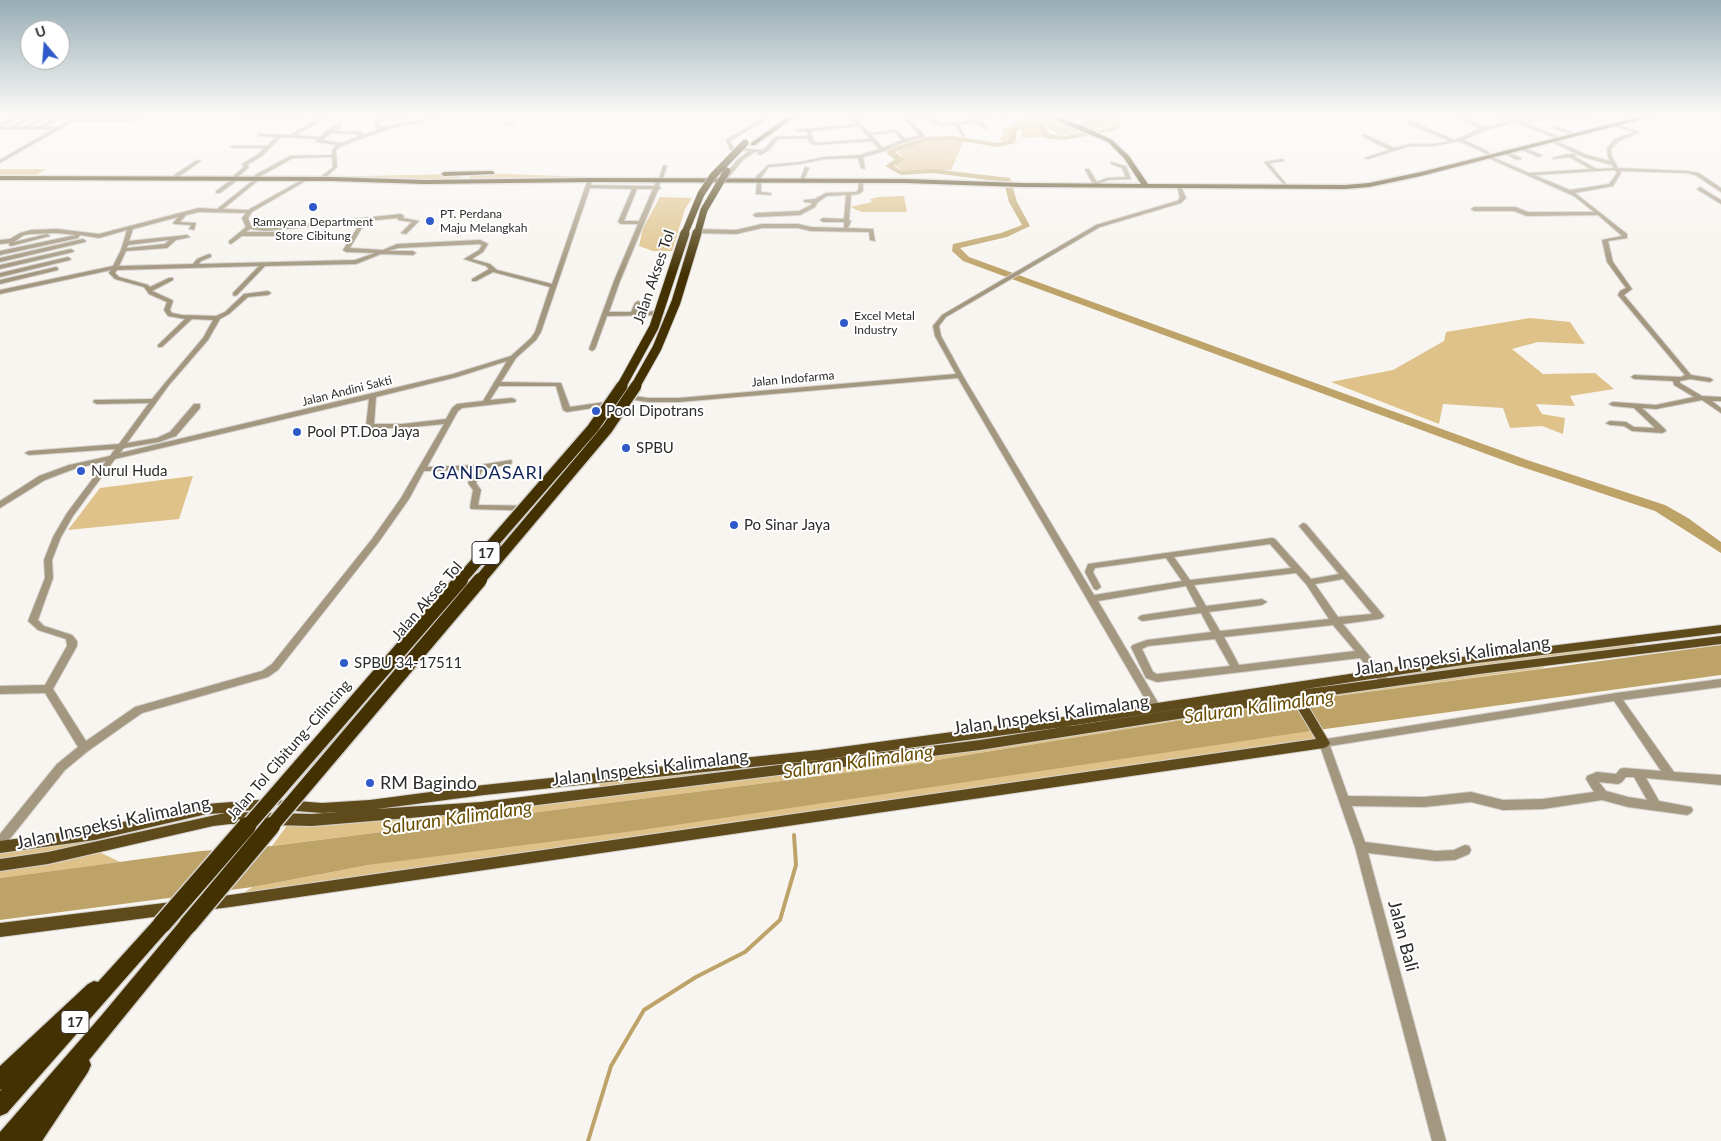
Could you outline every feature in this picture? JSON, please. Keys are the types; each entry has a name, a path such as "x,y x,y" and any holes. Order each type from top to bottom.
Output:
{"highway":[{"name":"Jalan Tol Cibitung–Cilincing","path":"0,1106 156,931 593,428 631,372 654,327 687,227 701,194 712,176 726,167"},
{"name":"Jalan Tol Cibitung–Cilincing","path":"108,1023 188,924 607,430 645,373 667,327 698,227 712,194 729,167"},
{"path":"1139,167 1148,185"},
{"path":"716,191 724,184 759,180 923,178 1021,184 1148,185 1360,183 1431,167"},
{"path":"1142,172 1156,181 1182,185 1356,186 1435,167"},
{"path":"1099,183 1132,180 1137,178 1142,172"},
{"path":"0,177 257,178 483,173 675,182 696,185 712,181 738,182"},
{"path":"473,182 467,180 470,176 483,173"},
{"path":"448,182 461,178 455,174"},
{"path":"132,177 176,176 589,183 802,179 999,183"},
{"path":"1021,184 1099,183 1148,185"},
{"path":"0,1080 156,931"},
{"path":"30,1141 108,1023"},
{"name":"17","path":"6,1141 108,1023"}],"main road":[{"name":"Jalan Akses Tol","path":"190,903 533,509 628,396 664,328 703,210 716,191 712,181"},
{"name":"Jalan Akses Tol","path":"601,427 634,373 661,313 712,181"},
{"name":"Jalan Inspeksi Kalimalang","path":"0,865 90,848 213,820 365,817 481,807 599,793 819,760 979,740 1159,712 1295,695 1383,679 1469,660 1721,629"},
{"name":"Jalan Inspeksi Kalimalang","path":"1383,679 1721,640"},
{"path":"0,930 1323,740 1295,695"},
{"name":"Jalan Inspeksi Kalimalang","path":"0,847 95,834 206,810 277,804 322,808 351,807 600,779 819,760"},
{"path":"599,793 600,779"},
{"name":"Jalan Akses Tol","path":"190,903 208,894 253,832"},
{"path":"90,848 95,834"}],"street":[{"path":"176,176 189,167"},
{"path":"218,192 247,167"},
{"path":"218,211 273,167"},
{"path":"324,176 336,167"},
{"path":"592,349 617,281 665,167"},
{"path":"712,181 731,167"},
{"path":"768,167 759,180 758,193 769,194"},
{"path":"1087,170 1099,183 1107,179 1129,178 1124,167"},
{"path":"1270,167 1285,185"},
{"path":"1514,167 1570,192 1626,236 1605,240 1610,262 1629,289 1622,292 1622,295 1685,378"},
{"path":"1592,167 1598,170"},
{"path":"1530,174 1598,170 1610,167"},
{"path":"1570,192 1611,184 1619,174 1616,167"},
{"path":"1631,167 1690,172 1721,190"},
{"path":"802,179 806,168"},
{"path":"0,244 64,232 98,236 198,210 248,212 307,179"},
{"path":"806,201 816,200 824,196 859,192 861,181"},
{"path":"589,183 635,187 659,182"},
{"path":"1710,182 1721,183"},
{"name":"Jalan Andini Sakti","path":"0,504 23,488 51,474 114,457 455,376 513,357 534,339 551,285 589,183"},
{"path":"1159,712 960,376 938,336 937,323 944,316 1098,226 1179,202 1183,198 1182,185"},
{"path":"635,187 621,222 642,223"},
{"path":"1700,189 1721,202"},
{"path":"823,220 847,224 849,194"},
{"path":"756,215 800,213 813,206 816,200"},
{"path":"1708,203 1721,202"},
{"path":"1474,209 1515,209 1527,214 1597,214"},
{"path":"248,212 245,218 250,227"},
{"path":"170,229 183,215"},
{"path":"231,242 250,227 265,229 295,227 365,218 401,216 400,219 416,221 404,232"},
{"path":"365,218 346,250 413,253"},
{"path":"176,223 194,224 192,229"},
{"path":"696,231 736,232 762,226 798,226 811,229 871,230 873,240"},
{"path":"130,227 126,246 112,272 113,276 146,286 151,293 171,302 167,310 170,314 190,318 217,318 232,312 246,295 268,293"},
{"path":"0,253 86,234"},
{"path":"241,234 284,234"},
{"path":"126,246 187,237"},
{"path":"126,246 167,246 175,238"},
{"path":"0,260 83,241"},
{"path":"0,292 75,274 115,268 360,262 398,246 470,241 485,244 481,251 467,259 488,265 492,270 551,285"},
{"path":"0,267 71,251"},
{"path":"272,264 280,255"},
{"path":"191,274 199,260 209,256"},
{"path":"0,275 68,259"},
{"path":"235,294 264,264"},
{"path":"0,282 56,269"},
{"path":"474,280 492,270"},
{"path":"149,290 171,279"},
{"path":"634,313 638,303"},
{"path":"606,314 661,313"},
{"path":"160,346 190,318"},
{"path":"48,689 72,646 69,637 41,628 32,620 49,578 48,560 70,515 114,457 120,446 206,339 217,318"},
{"path":"485,403 513,357"},
{"name":"Jalan Indofarma","path":"628,396 648,400 679,400 960,376"},
{"path":"1634,377 1710,380"},
{"path":"1685,378 1677,380 1676,384 1721,411"},
{"path":"497,384 559,384 567,410 615,403"},
{"path":"378,385 382,394"},
{"path":"373,396 370,426 402,426 447,421"},
{"path":"1613,404 1666,406 1702,398 1721,399"},
{"path":"0,842 46,784 84,748 139,710 150,705 265,674 275,667 376,541 423,469 447,421 460,406 512,400"},
{"path":"97,402 155,401"},
{"path":"29,453 120,446 168,437 197,406"},
{"path":"1610,423 1626,424 1631,429 1662,431 1636,406"},
{"path":"423,469 480,467 508,462"},
{"path":"480,467 472,483 477,490 474,507 533,509"},
{"path":"1304,526 1379,616 1141,644 1136,650 1151,678 1362,654"},
{"path":"1097,587 1088,572 1091,566 1272,542 1309,582 1336,622 1383,679"},
{"path":"1169,556 1188,583 1216,635 1238,669"},
{"path":"1092,599 1188,583 1298,570"},
{"path":"1309,582 1345,576"},
{"path":"1143,618 1262,602"},
{"path":"1323,740 1721,683"},
{"path":"1,690 48,689"},
{"path":"48,689 84,748"},
{"path":"1616,697 1670,775"},
{"name":"Jalan Bali","path":"1323,740 1361,847 1439,1141"},
{"path":"1602,795 1591,782 1593,778 1618,779 1624,772 1721,780"},
{"path":"1637,773 1656,806"},
{"path":"1346,801 1424,802 1471,797 1503,805 1543,804 1602,795 1628,802 1687,810"},
{"path":"1361,847 1436,856 1455,854 1465,850"}],"shaded area":[{"path":"898,167 952,167 951,170 903,172"},
{"path":"0,169 46,169 36,175 359,176 455,174 461,176 457,180 0,178"},
{"path":"483,173 589,177 739,178 738,182 467,180 470,176"},
{"path":"904,196 907,212 862,212 850,207 872,202 870,199 878,197"},
{"path":"660,197 692,198 685,209 672,251 653,251 639,246 643,228"},
{"path":"1530,318 1570,322 1585,344 1538,342 1512,349 1543,374 1595,373 1614,389 1570,396 1575,406 1536,404 1542,414 1565,418 1563,434 1542,426 1510,428 1503,408 1443,404 1439,424 1331,382 1393,370 1444,341 1446,332"},
{"path":"193,476 179,519 68,530 100,488"},
{"path":"1632,641 1640,651 1541,663 1544,668 1299,701 906,765 272,846 291,820 599,792 600,779 977,734 980,745 1295,696 1291,688"},
{"path":"1721,645 1721,675 1318,730 641,830 369,865 253,887 0,920 0,878 201,851 272,846 906,765 1299,701"},
{"path":"1318,730 1324,743 230,901 253,887 369,865"},
{"path":"95,834 91,848 120,862 0,878 0,847"}],"waterway":[{"path":"891,167 901,173 933,171 1007,180 1013,202 1026,226 1004,235 956,246 956,251 966,259 1523,463 1660,508 1683,521 1721,549"},
{"path":"588,1141 611,1066 644,1010 696,977 745,952 780,920 796,865 794,835"}],"place":[{"name":"Ramayana Department Store Cibitung","path":"313,207"},
{"name":"PT. Perdana Maju Melangkah","path":"430,221"},
{"name":"Excel Metal Industry","path":"844,323"},
{"name":"Pool Dipotrans","path":"596,411"},
{"name":"Pool PT.Doa Jaya","path":"297,432"},
{"name":"SPBU","path":"626,448"},
{"name":"Nurul Huda","path":"81,471"},
{"name":"Po Sinar Jaya","path":"734,525"},
{"name":"SPBU 34-17511","path":"344,663"},
{"name":"RM Bagindo","path":"370,783"}],"district":[{"name":"GANDASARI","path":"488,473"}],"water label":[{"name":"Saluran Kalimalang","path":"1259,707"},
{"name":"Saluran Kalimalang","path":"858,762"},
{"name":"Saluran Kalimalang","path":"457,818"}]}
